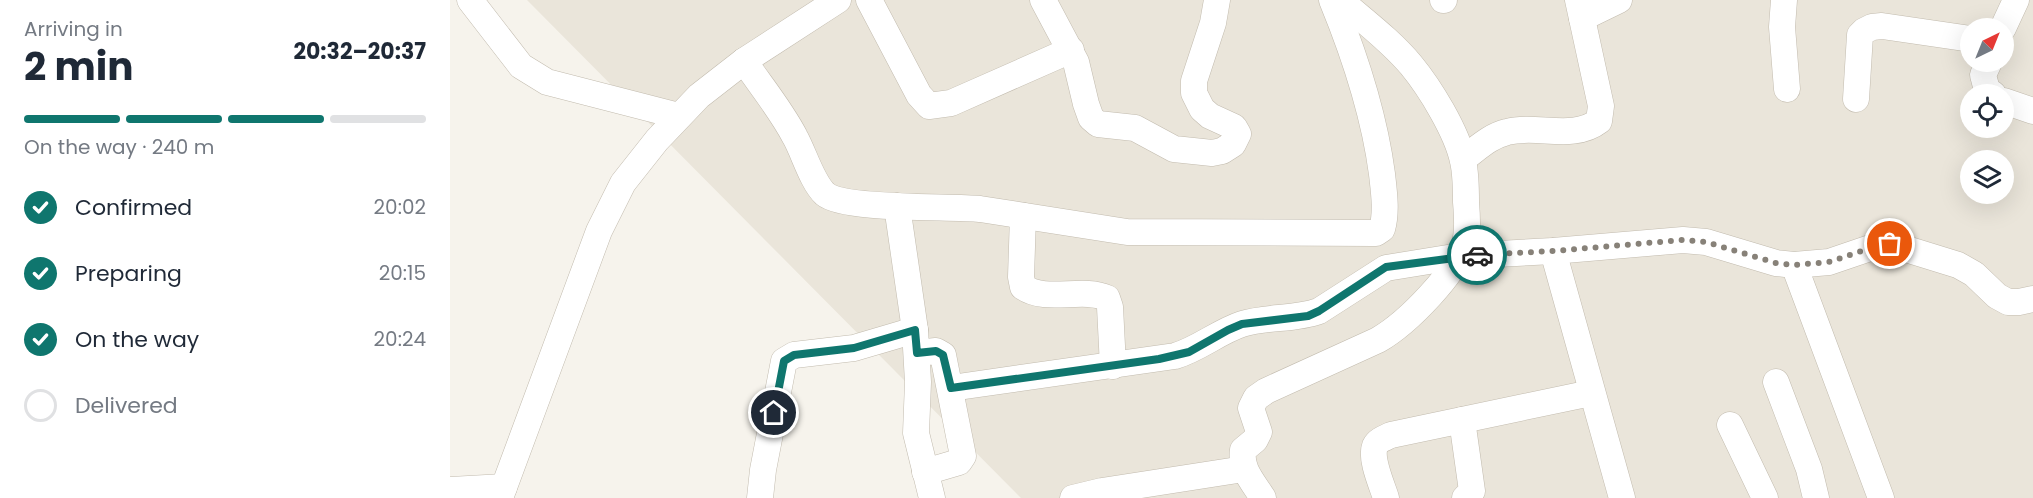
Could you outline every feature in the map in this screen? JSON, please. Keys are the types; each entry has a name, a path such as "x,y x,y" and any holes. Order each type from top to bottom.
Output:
{"street":[{"path":"470,0 522,66 547,82 679,117"},
{"path":"450,490 502,492 599,231 623,183 657,140 699,96 744,61 838,0"},
{"path":"869,0 919,95 929,106 951,103 1071,50"},
{"path":"1043,0 1071,50 1091,118 1098,124 1135,128 1174,149 1212,153 1233,144 1238,134 1234,127 1210,117 1202,109 1194,93 1194,81 1213,23 1217,0"},
{"path":"1332,0 1357,64 1378,148 1384,196 1383,229 1386,267"},
{"path":"1263,498 1241,461 1243,450 1255,440 1259,432 1251,408 1256,398 1395,330 1448,273 1460,256 1466,240 1463,159 1454,136 1432,95 1415,71 1383,37 1340,0"},
{"path":"1463,159 1494,137 1508,132 1521,130 1578,131 1591,127 1599,121 1601,106 1580,9 1619,0"},
{"path":"1784,0 1782,27 1787,89"},
{"path":"2008,18 2016,0"},
{"path":"1856,99 1860,35 1864,31 1882,26 1960,37"},
{"path":"744,61 786,122 818,184 826,194 838,200 897,206 959,207 1127,232 1365,234 1376,233 1383,229"},
{"path":"2014,104 2033,111"},
{"path":"897,206 916,342 916,433 932,498"},
{"path":"1023,216 1021,277 1023,287 1031,293 1091,294 1107,298 1110,307 1113,366"},
{"path":"951,388 1175,357 1242,324 1308,316 1328,307 1386,267 1460,256 1683,240 1706,242 1776,263 1794,265 1829,262 1876,246 1890,244 1958,265 1974,274 1997,296 2008,302 2033,299"},
{"path":"1553,251 1622,498"},
{"path":"1794,265 1881,498"},
{"path":"760,498 784,361 794,355 916,342 943,355 963,456 959,462 925,472"},
{"path":"1776,382 1809,469 1816,498"},
{"path":"1386,498 1375,462 1375,447 1382,439 1391,435 1591,393"},
{"path":"1462,420 1472,491 1465,498"},
{"path":"1730,425 1765,498"},
{"path":"1072,498 1102,490 1244,469"}],"shaded area":[{"path":"527,0 2033,0 2033,498 1021,498"}],"way so far":[{"path":"1477,255 1683,240 1729,247 1776,263 1794,265 1829,262 1876,246 1890,244"}],"route":[{"path":"774,413 784,361 794,355 854,348 915,330 917,353 936,351 943,355 951,388 1175,357 1242,324 1308,316 1328,307 1386,267 1477,255"}]}
